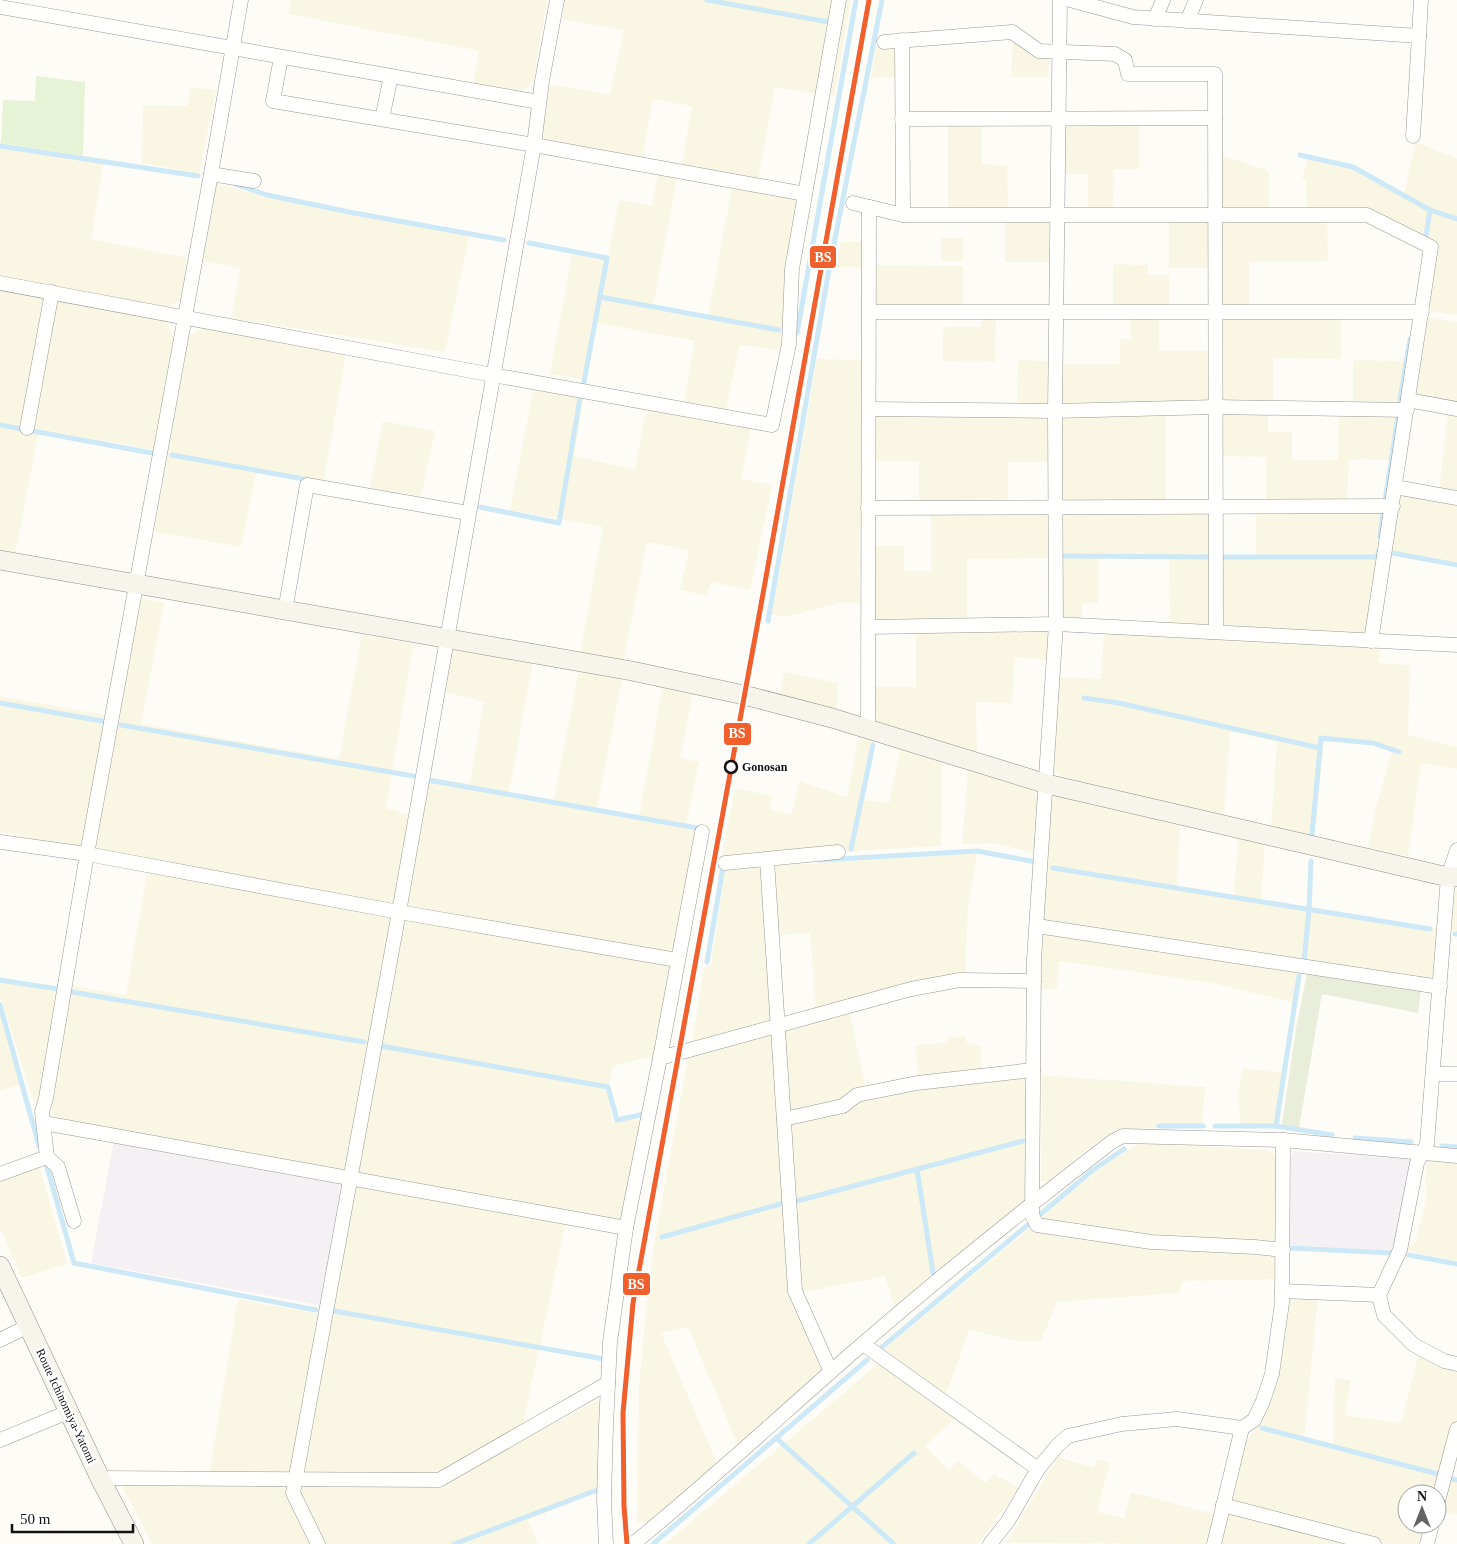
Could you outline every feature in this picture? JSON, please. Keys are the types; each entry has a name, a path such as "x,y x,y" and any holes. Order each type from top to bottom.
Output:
{"street":[{"path":"74,1221 58,1167 47,1157 42,1112 46,1098 87,854 212,174 241,0"},
{"path":"318,1544 293,1493 399,912 534,144 539,102 557,0"},
{"path":"0,282 493,375 772,424 789,344 792,270 839,0"},
{"path":"1034,1214 1034,981 1056,624 1055,411 1060,0"},
{"path":"1070,0 1133,17 1419,36"},
{"path":"1155,19 1163,0"},
{"path":"1187,21 1196,0"},
{"path":"1413,136 1421,0"},
{"path":"0,7 539,102"},
{"path":"884,42 1012,32 1040,51 1115,54 1125,60 1128,74 1215,74 1216,632"},
{"path":"902,40 903,215"},
{"path":"281,57 273,101 534,144 805,194"},
{"path":"382,119 391,76"},
{"path":"902,119 1215,118"},
{"path":"212,174 254,181"},
{"path":"853,203 903,215 1367,215 1431,247 1371,641"},
{"path":"868,729 869,207"},
{"path":"27,428 52,292"},
{"path":"868,312 1422,312"},
{"path":"868,409 1055,411 1407,405 1457,409"},
{"path":"284,610 307,485 468,513"},
{"path":"1395,487 1457,498"},
{"path":"868,508 1392,506"},
{"path":"0,560 632,671 744,695 868,729 1047,784 1453,877"},
{"path":"868,627 1056,624 1457,645"},
{"path":"606,1544 604,1499 610,1342 626,1228 702,832"},
{"path":"0,842 87,854 399,912 677,960"},
{"path":"1457,850 1440,987 1427,1144 1418,1163 1400,1250 1380,1295 1384,1315 1408,1340 1444,1361 1457,1364"},
{"path":"725,863 838,852"},
{"path":"767,860 795,1291 831,1372"},
{"path":"1037,926 1440,987"},
{"path":"660,1058 911,990 960,980 1034,981"},
{"path":"784,1119 842,1106 857,1095 917,1083 1033,1070"},
{"path":"1433,1074 1457,1074"},
{"path":"44,1123 626,1228"},
{"path":"637,1543 863,1344 1034,1214 1112,1141 1123,1136 1283,1140 1457,1156"},
{"path":"990,1544 1008,1521 1038,1469 1058,1444 1068,1436 1122,1424 1177,1419 1242,1428 1254,1420 1272,1374 1282,1303 1283,1140"},
{"path":"0,1174 47,1157"},
{"path":"1034,1214 1151,1242 1282,1250"},
{"name":"Route Ichinomiya-Yatomi","path":"0,1266 68,1412 134,1544"},
{"path":"1282,1290 1380,1295"},
{"path":"0,1340 28,1326"},
{"path":"863,1344 1038,1469"},
{"path":"100,1478 439,1480 608,1384"},
{"path":"0,1440 68,1412"},
{"path":"1214,1544 1242,1428"},
{"path":"1443,1484 1457,1429"},
{"path":"1223,1505 1374,1544"}],"shaded area":[{"path":"291,0 547,0 533,83 517,94 473,85 479,51 289,14"},
{"path":"565,0 851,0 834,97 775,87 758,179 682,165 692,106 653,99 642,158 545,140 542,135 551,84 610,95 624,30 562,19"},
{"path":"1013,40 1049,56 1048,77 1011,77"},
{"path":"876,47 898,47 898,77 871,77"},
{"path":"190,87 216,90 199,174 142,163 143,105 188,106"},
{"path":"1068,122 1139,122 1139,169 1114,169 1113,207 1088,207 1088,174 1064,174 1064,126"},
{"path":"948,123 982,123 982,164 1007,165 1008,208 948,207"},
{"path":"1416,142 1457,159 1457,315 1426,310 1436,251 1367,210 1306,211 1306,179 1302,179 1308,158 1352,168 1403,198"},
{"path":"0,143 104,159 91,239 187,258 181,300 166,308 0,277"},
{"path":"1220,155 1269,171 1269,211 1220,210"},
{"path":"658,174 677,178 653,306 708,316 732,188 810,202 783,351 740,345 726,409 684,401 695,341 596,323 585,380 550,374 572,254 608,260 619,200 652,206"},
{"path":"214,183 266,197 469,236 445,352 232,318 240,268 201,261"},
{"path":"1005,218 1049,218 1049,262 1005,262"},
{"path":"1327,218 1328,261 1249,262 1249,307 1221,307 1220,219"},
{"path":"1210,220 1211,268 1169,268 1169,221"},
{"path":"941,238 963,238 963,261 941,261"},
{"path":"841,242 864,242 864,267 836,267"},
{"path":"1113,264 1148,265 1148,275 1169,275 1169,307 1113,307"},
{"path":"872,265 963,266 963,306 872,306"},
{"path":"0,291 166,321 173,336 156,450 39,430 15,554 0,551"},
{"path":"982,315 996,315 995,362 943,361 943,330 948,327 981,327"},
{"path":"1341,316 1341,359 1273,358 1273,403 1219,404 1220,317"},
{"path":"1130,317 1159,317 1159,351 1211,351 1211,404 1066,405 1062,401 1062,364 1120,364 1120,339 1131,339"},
{"path":"1425,317 1457,322 1457,405 1413,398"},
{"path":"204,328 346,354 323,484 256,473 241,547 154,532 189,336"},
{"path":"817,359 862,360 860,603 838,603 786,617 772,614"},
{"path":"1018,360 1050,361 1049,404 1047,406 1017,405"},
{"path":"1353,360 1405,361 1398,403 1353,402"},
{"path":"534,387 584,396 574,456 635,470 645,416 654,408 751,426 741,479 772,485 750,590 711,582 706,596 680,590 689,550 647,542 623,663 580,654 603,527 510,510"},
{"path":"875,412 1047,414 1050,418 1050,462 1008,462 1008,503 919,502 919,461 872,461"},
{"path":"1339,412 1396,412 1389,460 1349,459 1347,501 1266,503 1266,457 1220,456 1220,416 1224,414 1268,414 1268,432 1292,432 1292,460 1338,460"},
{"path":"1448,413 1457,414 1457,495 1439,491"},
{"path":"1062,414 1166,414 1166,503 1066,504 1062,500"},
{"path":"383,421 435,431 421,496 370,488"},
{"path":"1398,491 1457,502 1457,563 1388,551"},
{"path":"1212,510 1213,626 1170,626 1169,557 1099,557 1098,603 1082,603 1082,621 1068,621 1062,616 1062,511"},
{"path":"1256,510 1381,510 1376,558 1380,559 1368,634 1222,629 1219,555 1256,555"},
{"path":"931,511 1045,511 1050,516 1049,558 967,559 967,620 872,620 872,546 904,546 904,571 931,571"},
{"path":"140,598 164,603 141,724 339,759 362,635 413,644 386,808 412,816 396,902 390,905 98,852 94,846"},
{"path":"1045,629 1049,634 1047,660 1015,657 1012,703 976,702 977,752 874,723 872,687 916,687 916,630"},
{"path":"1104,632 1380,645 1379,663 1410,665 1408,735 1457,747 1457,769 1421,763 1408,856 1368,848 1375,811 1392,751 1373,745 1324,741 1315,836 1271,827 1277,742 1230,732 1224,817 1060,776 1052,766 1060,677 1101,679"},
{"path":"448,649 533,661 509,792 554,800 579,670 622,678 597,808 639,816 663,686 693,692 680,758 699,762 685,829 699,832 675,953 671,956 406,908 426,777 470,784 484,702 442,691"},
{"path":"784,672 838,683 837,711 780,694"},
{"path":"0,696 110,716 86,845 80,848 0,832"},
{"path":"859,735 874,740 863,800 889,803 901,748 942,761 941,846 725,859 722,854 735,788 772,796 770,810 792,814 799,781 847,797"},
{"path":"968,770 1032,790 1041,801 1036,854 1004,845 985,843 962,844"},
{"path":"1058,795 1180,826 1177,887 1234,896 1238,839 1265,844 1261,900 1438,928 1436,980 1043,923 1051,799"},
{"path":"977,853 968,906 965,976 816,1009 810,933 775,935 773,866"},
{"path":"765,866 774,1019 770,1024 692,1044 704,968 711,965 725,869"},
{"path":"148,867 391,915 394,919 348,1169 343,1172 55,1117 50,1106 68,985 126,995"},
{"path":"1457,890 1457,932 1452,931 1454,892"},
{"path":"405,918 668,963 672,969 656,1055 613,1066 608,1092 613,1122 644,1118 624,1221 358,1176"},
{"path":"1042,928 1301,968 1296,1003 1212,983 1059,961 1057,989 1041,989"},
{"path":"0,982 60,991 38,1115 0,995"},
{"path":"849,1009 866,1090 839,1103 788,1112 783,1032 788,1026"},
{"path":"0,1015 20,1085 0,1091"},
{"path":"776,1033 792,1291 823,1365 821,1373 738,1445 688,1327 661,1333 717,1463 648,1522 637,1522 639,1386 647,1302 655,1238 689,1053"},
{"path":"965,1036 967,1043 981,1046 981,1072 919,1081 915,1045 946,1043 948,1037"},
{"path":"1243,1068 1286,1073 1279,1123 1241,1124 1238,1095"},
{"path":"1028,1073 1028,1191 1023,1203 895,1310 885,1276 800,1293 789,1121 856,1099"},
{"path":"1042,1075 1205,1087 1202,1124 1158,1125 1158,1128 1118,1130 1086,1150 1048,1181 1041,1181"},
{"path":"115,1136 342,1179 346,1186 324,1306 91,1263"},
{"path":"1140,1143 1268,1150 1281,1158 1280,1249 1150,1239 1038,1220 1095,1172"},
{"path":"1294,1151 1410,1159 1413,1165 1396,1251 1289,1245 1291,1159"},
{"path":"1432,1159 1457,1162 1457,1261 1404,1250 1416,1241 1428,1192 1425,1180 1427,1161"},
{"path":"39,1165 67,1264 22,1278 0,1228 0,1179"},
{"path":"353,1185 566,1221 522,1429 436,1475 306,1475 303,1471"},
{"path":"1032,1226 1281,1252 1279,1279 1183,1281 1179,1293 1057,1302 1041,1341 1017,1341 969,1330 945,1398 882,1351"},
{"path":"1289,1296 1318,1296 1304,1441 1333,1448 1335,1378 1350,1380 1345,1415 1401,1423 1419,1354 1457,1371 1457,1422 1440,1484 1397,1484 1397,1534 1426,1534 1424,1544 1389,1544 1235,1502 1230,1496 1243,1446 1264,1418 1276,1380"},
{"path":"238,1299 321,1314 289,1476 209,1475"},
{"path":"879,1363 956,1417 925,1446 949,1470 958,1461 986,1483 994,1474 1019,1488 978,1544 665,1544"},
{"path":"597,1401 603,1406 599,1492 528,1520 538,1544 323,1544 298,1491 300,1484 438,1485"},
{"path":"1058,1457 1094,1468 1097,1459 1110,1463 1097,1512 1124,1518 1131,1492 1217,1515 1210,1544 1006,1543"},
{"path":"1447,1479 1457,1482 1457,1515 1447,1513"},
{"path":"121,1484 287,1485 315,1544 152,1544"},
{"path":"1227,1511 1359,1544 1219,1544"}],"green space":[{"path":"36,76 85,82 83,156 1,143 3,100 35,101"},
{"path":"1307,973 1421,989 1418,1013 1322,994 1299,1128 1282,1124 1296,1029"}],"waterway":[{"path":"707,0 829,22"},
{"path":"797,333 856,0"},
{"path":"768,621 830,264 882,0"},
{"path":"0,146 198,176"},
{"path":"1300,155 1353,167 1430,210 1457,219"},
{"path":"235,184 267,195 504,240"},
{"path":"1426,236 1430,210"},
{"path":"529,243 607,258 583,387"},
{"path":"600,297 779,330"},
{"path":"1400,400 1410,339"},
{"path":"480,507 559,523 580,398"},
{"path":"1385,501 1398,416"},
{"path":"0,425 152,453"},
{"path":"172,455 309,480"},
{"path":"1380,537 1383,512"},
{"path":"1221,557 1378,557 1378,552"},
{"path":"1393,553 1457,565"},
{"path":"1065,556 1209,557"},
{"path":"1084,698 1119,703 1320,748"},
{"path":"0,703 102,721"},
{"path":"121,725 413,776"},
{"path":"1312,834 1321,738 1373,743 1399,752"},
{"path":"851,849 873,745"},
{"path":"428,780 697,828"},
{"path":"820,860 977,851 1036,862"},
{"path":"1304,962 1311,861"},
{"path":"707,962 723,867 726,867"},
{"path":"1053,868 1430,929"},
{"path":"1299,976 1276,1126 1332,1135"},
{"path":"0,980 58,989"},
{"path":"72,992 364,1042"},
{"path":"0,1005 39,1146"},
{"path":"381,1046 608,1087 617,1120 644,1114"},
{"path":"1159,1126 1203,1126"},
{"path":"1215,1126 1276,1126"},
{"path":"1355,1138 1411,1142"},
{"path":"797,1201 1023,1141"},
{"path":"1442,1146 1457,1147"},
{"path":"881,1348 1093,1170 1124,1149"},
{"path":"47,1167 74,1263 316,1310"},
{"path":"917,1169 933,1273"},
{"path":"662,1237 784,1203"},
{"path":"1292,1248 1391,1253"},
{"path":"1409,1255 1457,1264"},
{"path":"334,1311 604,1359"},
{"path":"653,1544 867,1360"},
{"path":"1262,1428 1438,1474"},
{"path":"776,1438 894,1544"},
{"path":"809,1544 914,1453"},
{"path":"1448,1478 1457,1480"},
{"path":"454,1544 597,1490"}],"transit line":[{"name":"BS","path":"627,1544 624,1506 623,1413 633,1303 761,605 869,0"}],"place":[{"name":"Gonosan","path":"731,767"}]}
